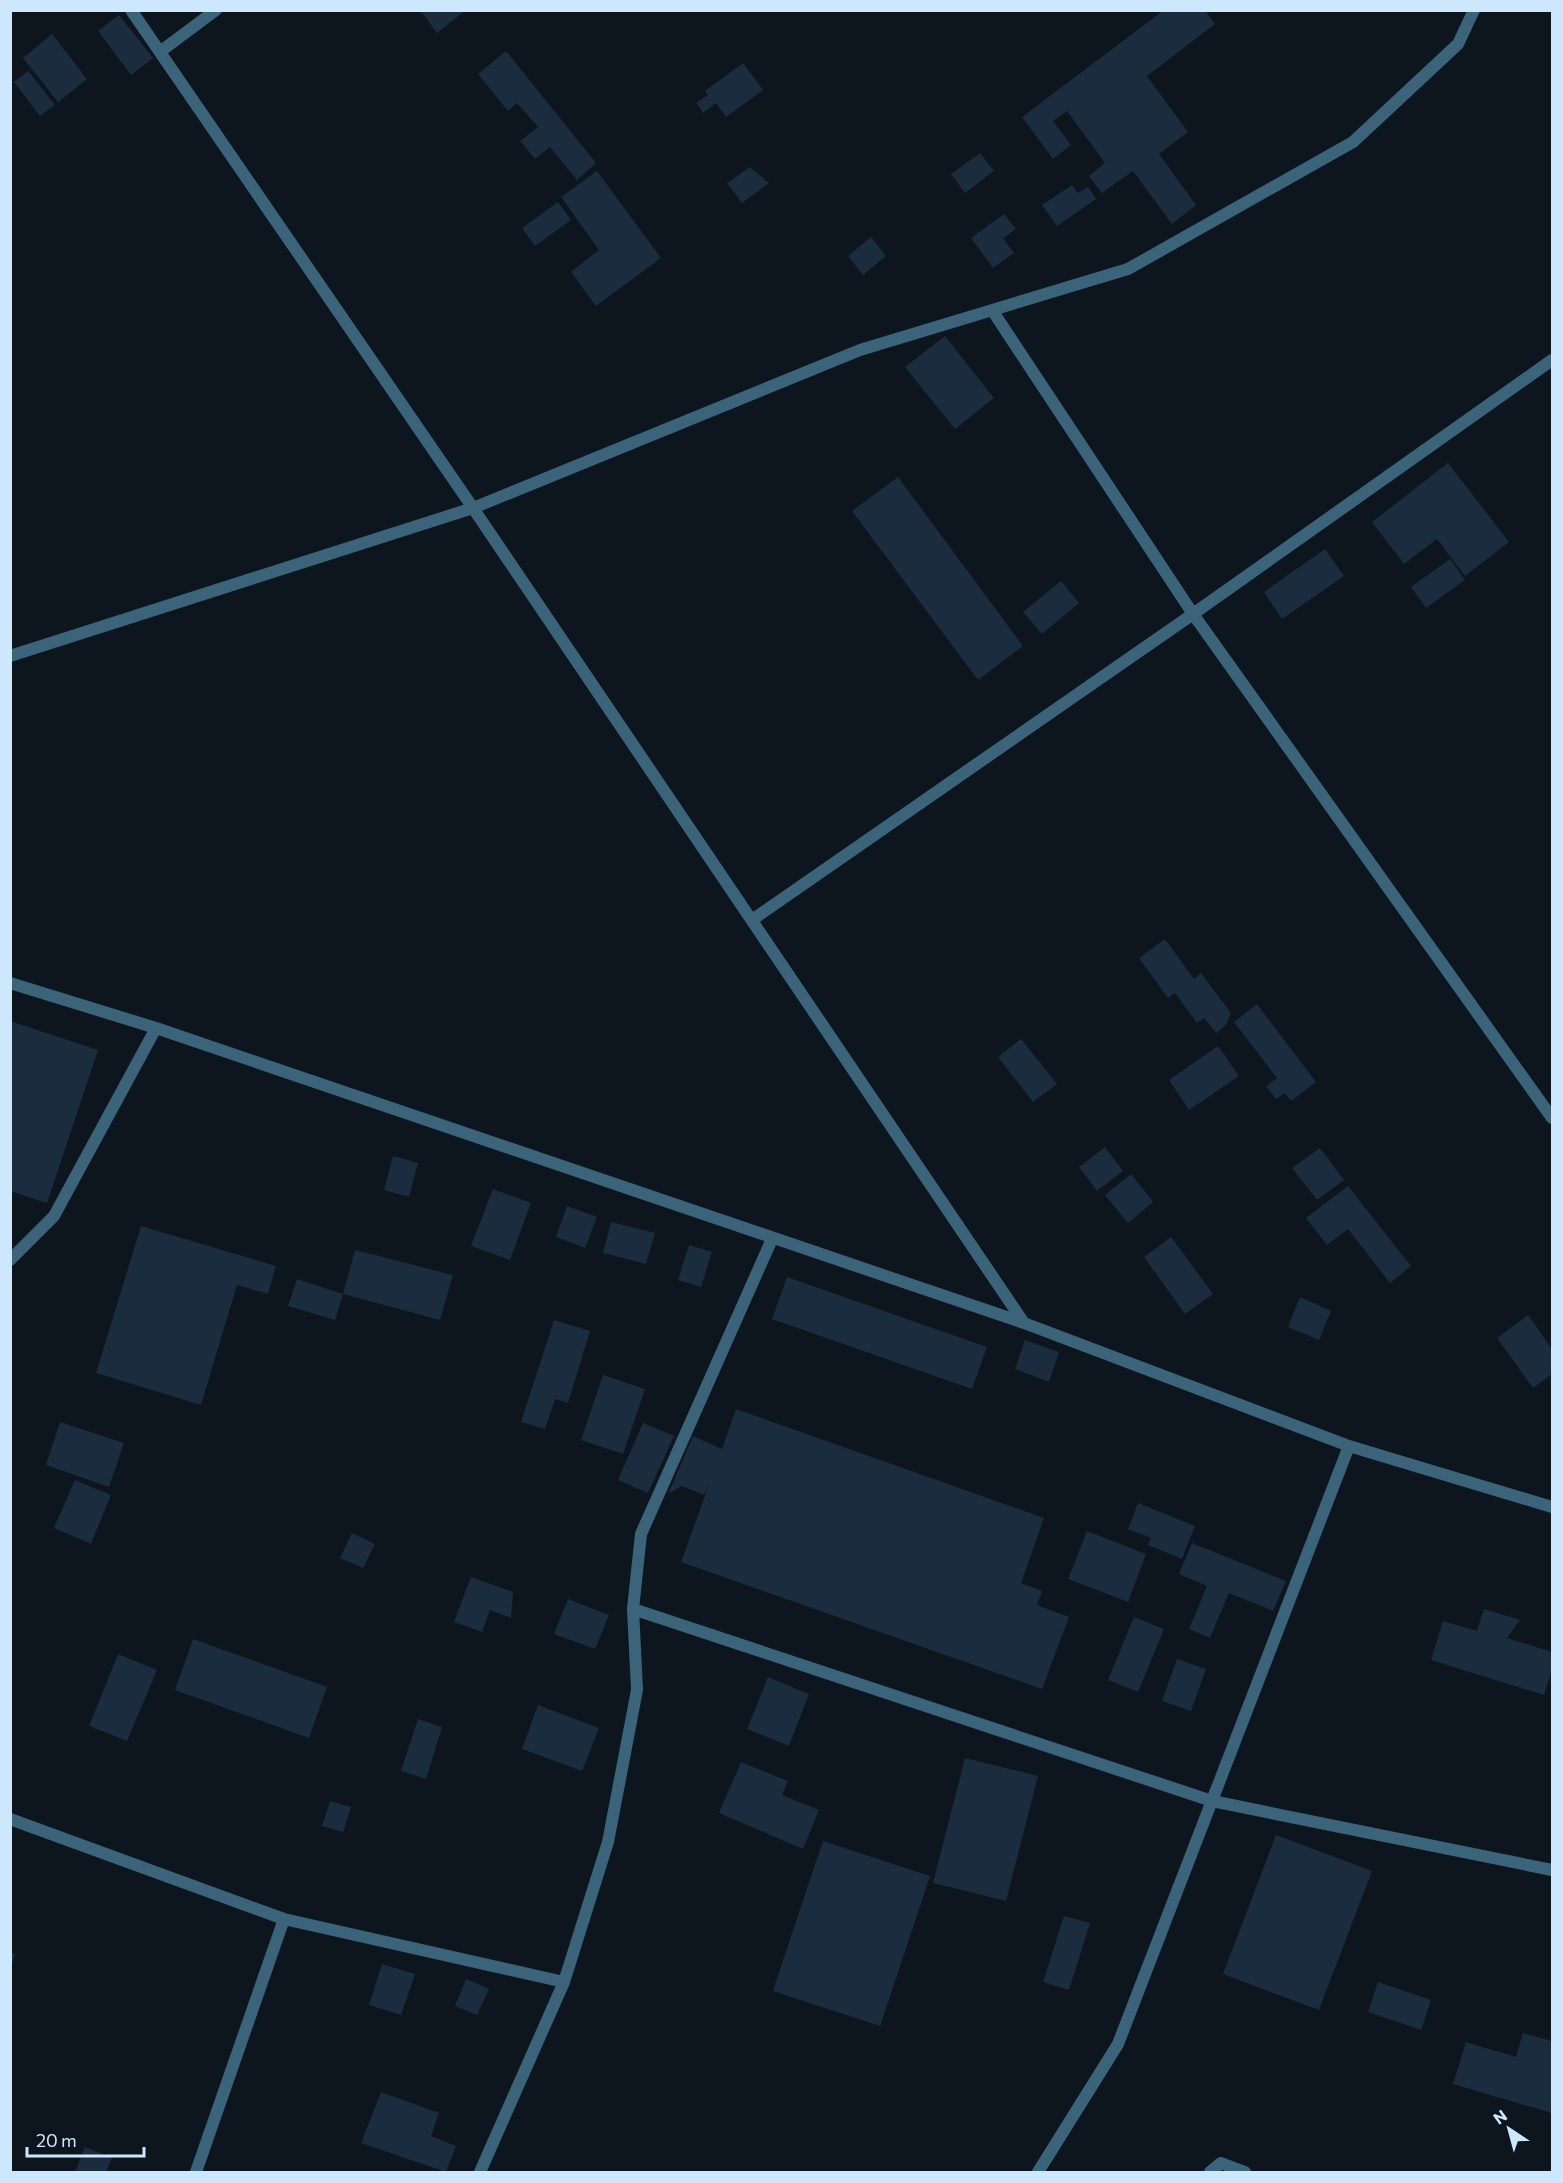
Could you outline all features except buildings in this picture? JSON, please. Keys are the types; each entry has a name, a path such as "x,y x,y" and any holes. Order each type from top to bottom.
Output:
{"street":[{"path":"130,10 161,51 473,508 1024,1323"},
{"path":"161,51 216,10"},
{"path":"10,656 473,508 860,350 1128,269 1353,142 1458,44 1474,10"},
{"path":"992,310 1193,614 1552,1118"},
{"path":"752,920 1193,614 1552,360"},
{"path":"10,983 156,1028 1024,1323 1349,1446 1552,1507"},
{"path":"10,1260 54,1216 156,1028"},
{"path":"480,2172 564,1982 608,1842 638,1690 633,1609 641,1534 772,1239"},
{"path":"1038,2172 1118,2044 1349,1446"},
{"path":"633,1609 1212,1801 1552,1870"},
{"path":"10,1819 284,1919 564,1982"},
{"path":"196,2172 284,1919"},
{"path":"1210,2172 1219,2168 1245,2172"}]}
